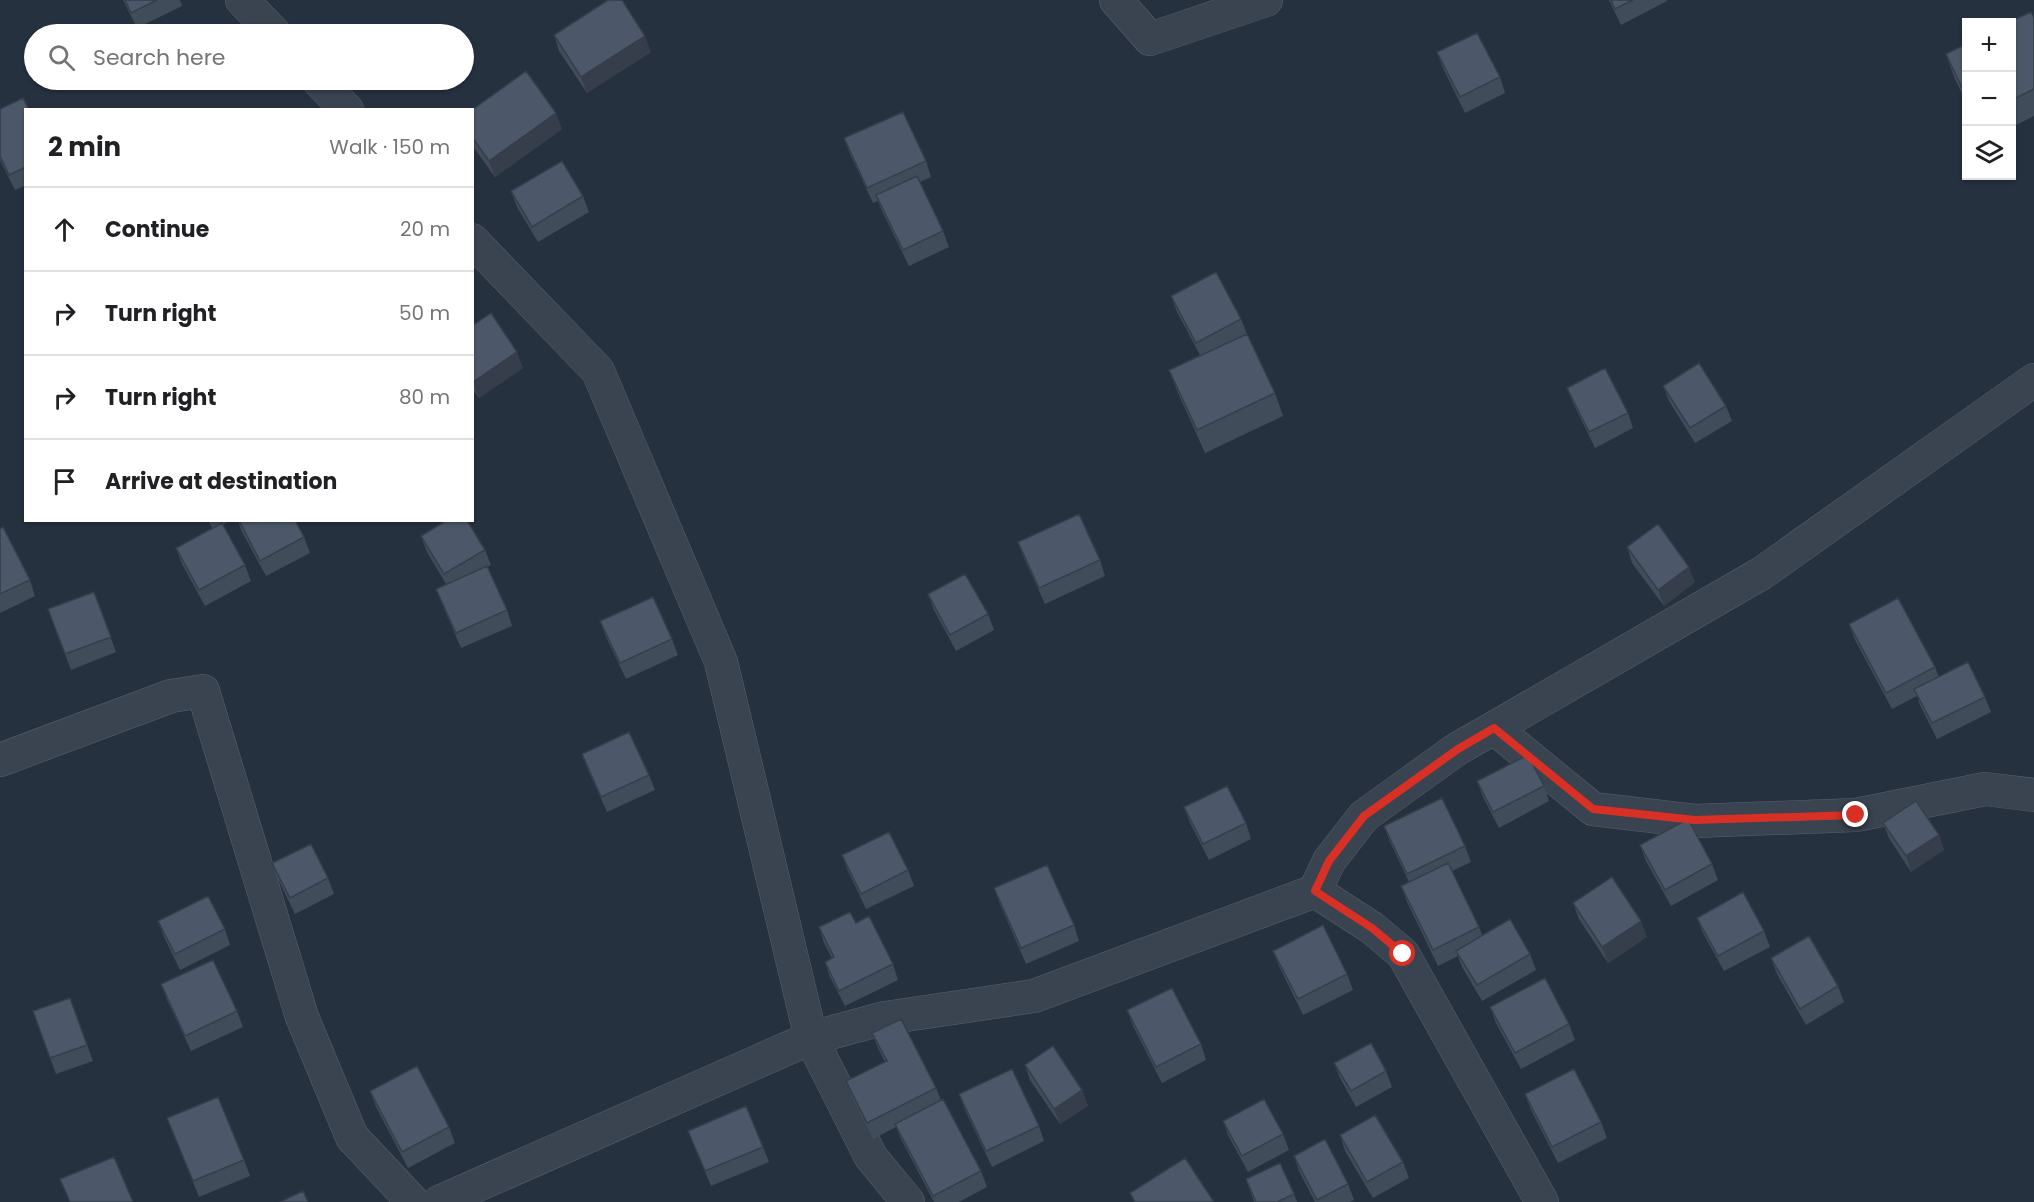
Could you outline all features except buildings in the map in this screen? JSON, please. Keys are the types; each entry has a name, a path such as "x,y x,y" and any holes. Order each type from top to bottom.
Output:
{"street":[{"path":"242,0 265,24"},
{"path":"1116,0 1150,39 1266,0"},
{"path":"328,90 345,108"},
{"path":"474,242 598,371 721,662 811,1038 871,1157 908,1202"},
{"path":"439,1202 811,1038 885,1018 1034,996 1315,891 1329,861 1364,816 1458,749 1762,573 2034,380"},
{"path":"0,760 171,696 203,691 302,1017 352,1137 413,1202"},
{"path":"1494,728 1593,809 1707,820 1856,815 1985,789 2034,795"},
{"path":"1315,891 1372,928 1403,954 1542,1202"}],"route":[{"path":"1403,954 1372,928 1315,891 1329,861 1364,816 1458,749 1494,728 1593,809 1695,820 1856,815"}]}
